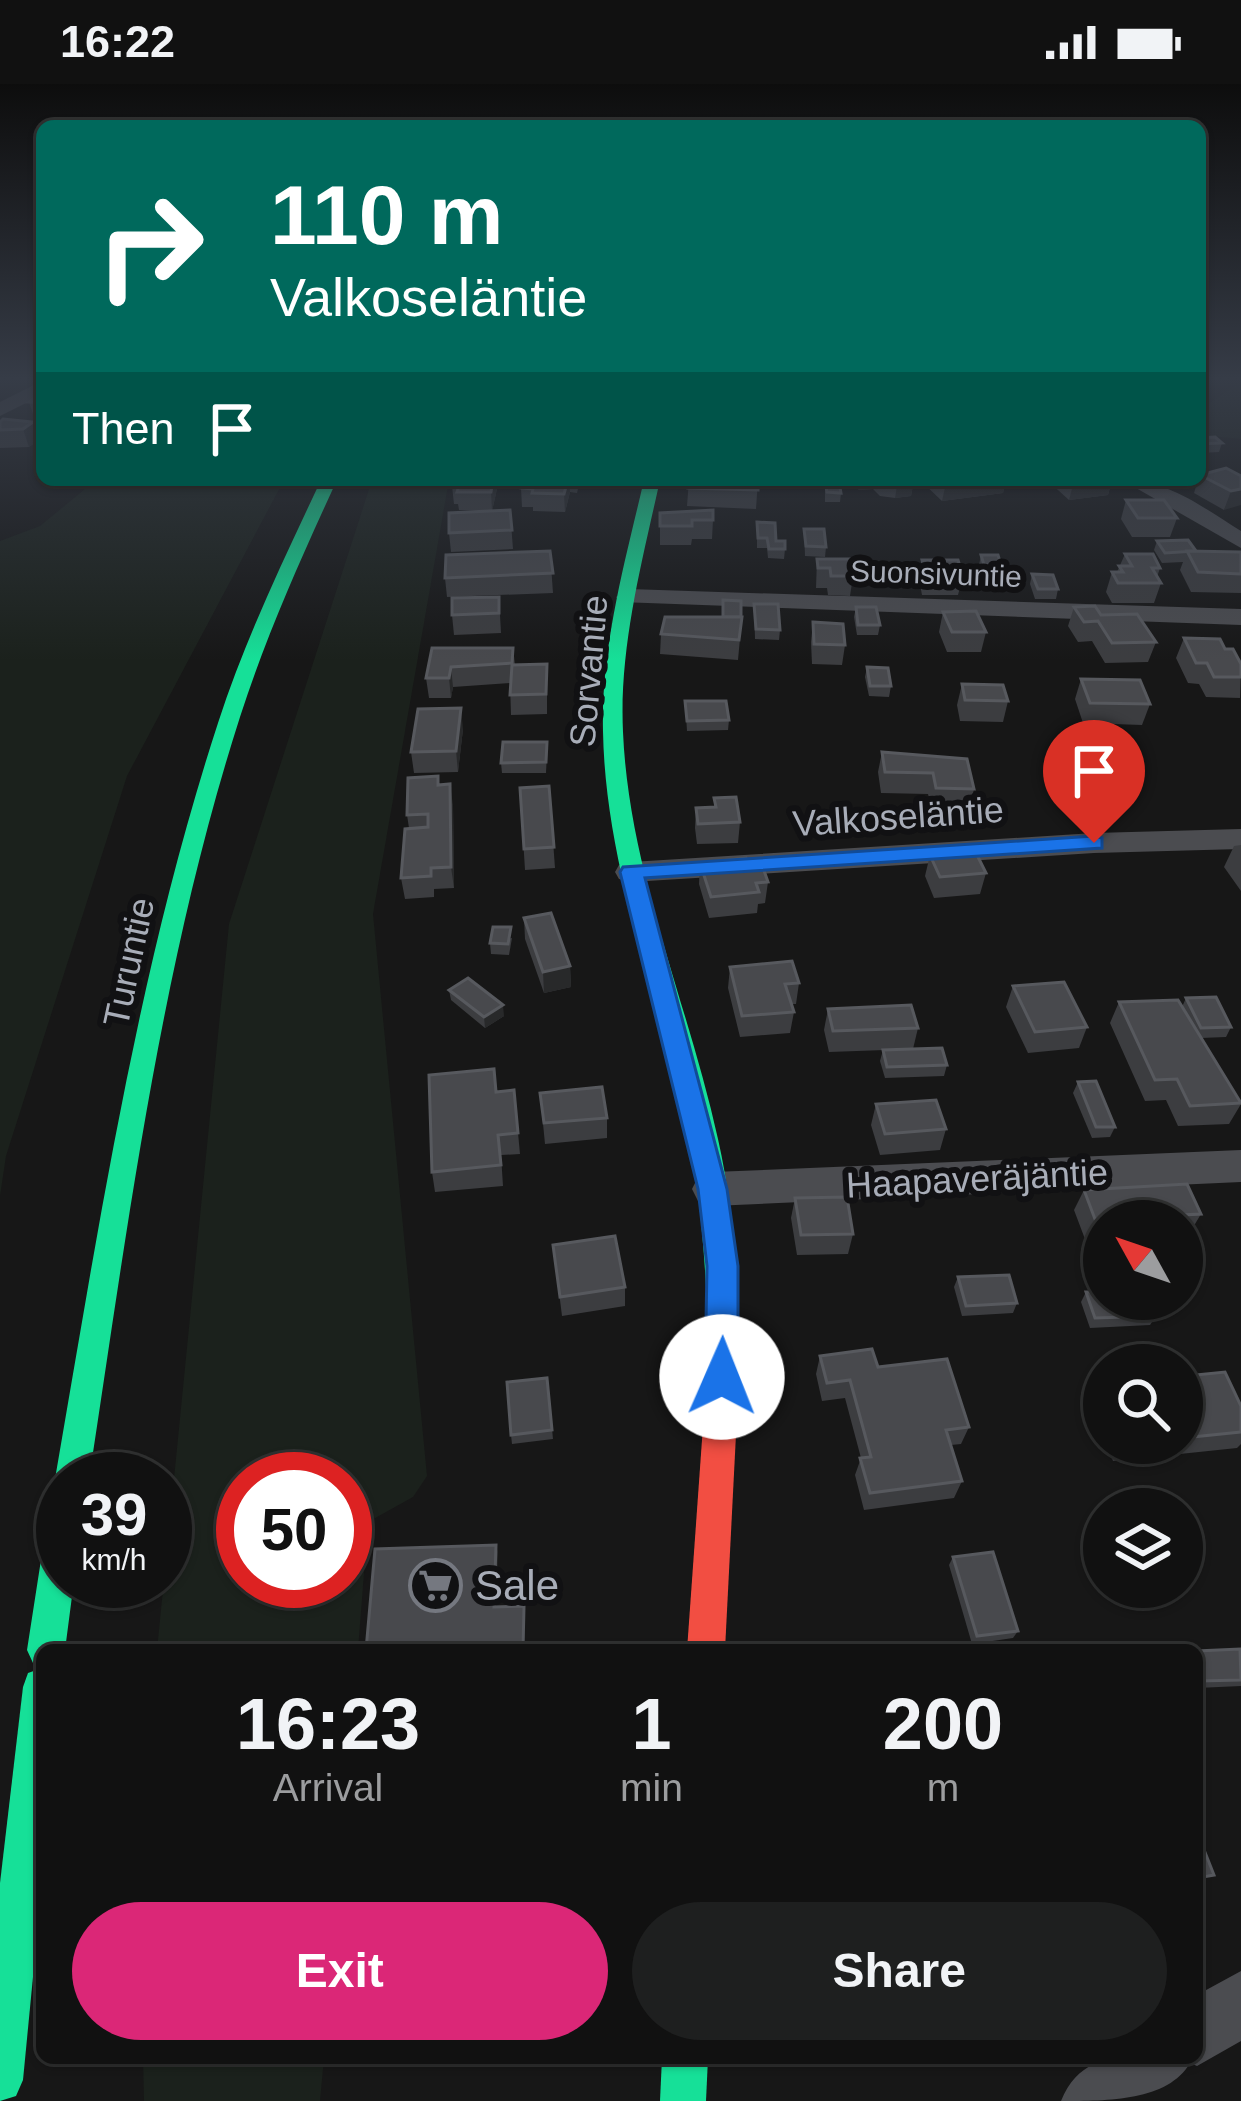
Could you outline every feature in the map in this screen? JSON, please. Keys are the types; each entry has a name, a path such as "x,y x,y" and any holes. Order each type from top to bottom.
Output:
{"main road":[{"name":"Turuntie","path":"76,1452 129,1137 178,896 234,697 296,544 326,486"},
{"name":"Sorvantie","path":"651,486 628,597 613,728 632,872 713,1189 723,1266 706,1644"},
{"path":"47,1644 52,1608"},
{"path":"0,2080 36,1743"},
{"path":"683,2101 685,2064"}],"street":[{"path":"1146,486 1241,541"},
{"name":"Suonsivuntie","path":"628,597 1241,617"},
{"name":"Valkoseläntie","path":"632,872 1094,843 1241,839"},
{"name":"Haapaveräjäntie","path":"713,1189 1241,1166"},
{"path":"1203,2029 1241,2003"},
{"path":"1094,2101 1150,2064"}],"shaded area":[{"path":"89,486 281,486 127,776 6,1156 0,1196 0,541 40,526"},
{"path":"370,486 448,486 373,914 427,1476 413,1497 372,1520 372,1452 216,1452 216,1608 361,1608 358,1644 158,1644 161,1608 192,1608 192,1452 177,1452 229,924"},
{"path":"143,2064 323,2064 320,2101 144,2101"}],"building":[{"path":"1234,472 1241,476 1241,489 1231,491 1206,478 1206,473"},
{"path":"459,486 492,486 491,492 457,492"},
{"path":"522,486 566,486 564,494"},
{"path":"758,486 758,490 688,488"},
{"path":"826,486 840,486 841,493 827,492"},
{"path":"1126,500 1164,500 1177,518 1138,518"},
{"path":"510,510 512,530 449,533 449,513"},
{"path":"713,510 713,520 660,526 660,513"},
{"path":"757,522 775,523 776,541 785,541 785,549 769,549 767,538 758,538"},
{"path":"804,529 824,529 826,547 806,546"},
{"path":"1188,540 1196,551 1165,553 1157,541"},
{"path":"550,551 553,573 445,578 446,555"},
{"path":"1187,551 1241,552 1241,574 1198,572"},
{"path":"1125,554 1153,554 1160,568 1152,568 1161,583 1118,583 1112,572 1123,572 1119,566 1132,566"},
{"path":"981,555 998,555 1001,565 984,565"},
{"path":"817,559 850,559 853,576 831,576 830,568 818,568"},
{"path":"922,560 958,560 963,576 926,575"},
{"path":"1032,574 1053,575 1058,589 1038,589"},
{"path":"499,597 499,613 452,615 452,598"},
{"path":"723,600 741,601 741,617 723,617"},
{"path":"754,604 778,604 780,630 756,629"},
{"path":"1095,606 1101,615 1137,614 1156,642 1112,643 1098,621 1084,622 1074,607"},
{"path":"856,607 876,607 880,625 858,625"},
{"path":"976,611 986,632 952,632 943,612"},
{"path":"665,617 742,617 739,640 661,634"},
{"path":"813,622 843,624 845,645 814,644"},
{"path":"1184,638 1220,639 1225,649 1233,649 1241,677 1214,677 1207,663 1196,663"},
{"path":"432,648 513,648 512,663 451,667 449,678 426,678"},
{"path":"547,664 546,694 510,695 512,665"},
{"path":"867,667 888,668 891,686 870,686"},
{"path":"1081,679 1140,680 1150,704 1090,703"},
{"path":"962,684 1003,685 1008,701 965,700"},
{"path":"685,701 726,701 729,720 687,721"},
{"path":"461,708 456,751 411,752 418,709"},
{"path":"503,742 547,742 546,762 501,763"},
{"path":"882,752 967,759 974,789 936,788 933,773 885,772"},
{"path":"438,776 438,785 450,784 451,867 431,868 431,876 401,878 405,829 428,827 428,814 407,815 408,778"},
{"path":"549,786 554,847 524,849 520,788"},
{"path":"736,797 740,822 698,824 696,808 716,807 714,798"},
{"path":"975,851 986,873 940,877 930,855"},
{"path":"746,858 749,867 762,865 768,882 756,883 759,892 711,897 700,863"},
{"path":"551,913 570,966 543,972 524,918"},
{"path":"493,927 511,927 508,944 490,943"},
{"path":"792,961 799,983 785,984 794,1012 742,1016 730,967"},
{"path":"468,978 503,1005 484,1017 449,990"},
{"path":"1064,982 1087,1027 1035,1032 1013,986"},
{"path":"1216,997 1231,1027 1201,1028 1186,998"},
{"path":"1178,1000 1241,1103 1190,1106 1177,1079 1155,1080 1119,1002"},
{"path":"911,1005 918,1028 833,1031 828,1009"},
{"path":"942,1048 947,1065 887,1067 883,1050"},
{"path":"494,1069 496,1092 514,1090 518,1133 498,1135 501,1165 432,1172 429,1075"},
{"path":"1096,1081 1115,1127 1096,1127 1078,1082"},
{"path":"602,1087 607,1118 544,1123 540,1093"},
{"path":"936,1100 946,1129 885,1134 876,1104"},
{"path":"1187,1184 1194,1200 1088,1200 1084,1190"},
{"path":"847,1197 853,1234 801,1235 795,1198"},
{"path":"615,1236 625,1287 560,1297 553,1245"},
{"path":"1009,1275 1017,1303 966,1306 958,1277"},
{"path":"872,1349 878,1367 947,1359 969,1427 946,1430 962,1481 870,1493 860,1458 871,1457 850,1380 827,1383 820,1356"},
{"path":"1225,1372 1241,1406 1241,1432 1203,1436 1203,1374"},
{"path":"547,1378 552,1430 511,1435 507,1382"},
{"name":"Sale","path":"496,1545 494,1607 524,1606 523,1644 367,1644 375,1549"},
{"path":"993,1552 1018,1631 977,1636 953,1557"},
{"path":"1240,1649 1241,1680 1203,1681 1203,1651"},
{"path":"1203,1847 1214,1875 1203,1877"}],"traffic: fast":[{"path":"76,1452 137,1098 201,816 250,661 326,486"},
{"path":"651,486 616,667 617,783 636,886 709,1166 724,1356"},
{"path":"47,1644 52,1608"},
{"path":"0,2080 36,1743"},
{"path":"683,2101 685,2064"}],"traffic: jam":[{"path":"706,1644 724,1356"}],"place":[{"name":"Sale","path":"436,1585"}],"route":[{"path":"722,1377 723,1266 713,1189 632,872 1094,843"}]}
